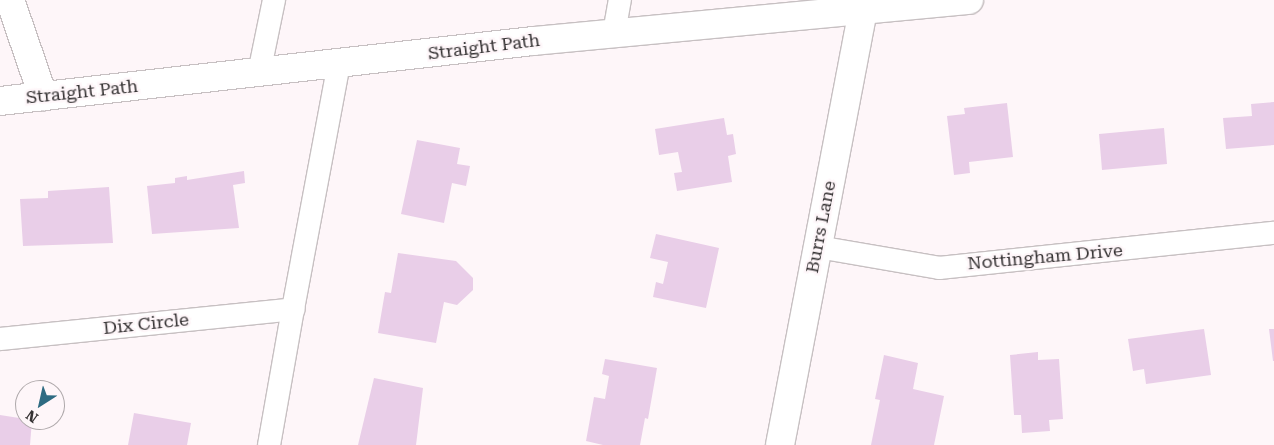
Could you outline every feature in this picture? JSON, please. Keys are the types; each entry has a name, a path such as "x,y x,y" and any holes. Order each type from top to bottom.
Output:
{"main road":[{"path":"10,0 43,96"},
{"name":"Straight Path","path":"0,101 614,33 960,0"},
{"name":"Burrs Lane","path":"780,445 863,9"}],"street":[{"path":"260,73 274,0"},
{"path":"614,33 620,0"},
{"path":"269,445 339,64"},
{"name":"Nottingham Drive","path":"818,247 939,268 1274,233"},
{"name":"Dix Circle","path":"0,339 293,309"}],"building":[{"path":"1274,102 1274,145 1226,149 1223,118 1252,116 1251,104"},
{"path":"1007,103 1013,157 969,162 970,173 954,175 947,116 965,114 964,108"},
{"path":"724,118 727,135 733,134 736,154 728,156 732,182 677,191 674,173 682,172 678,152 659,155 655,129"},
{"path":"1164,128 1167,164 1102,170 1099,134"},
{"path":"417,140 460,148 457,164 470,166 466,186 452,183 444,223 401,214"},
{"path":"244,171 245,183 233,185 239,228 152,234 147,186 175,183 175,178 187,176 187,180"},
{"path":"109,187 113,243 23,246 20,199 48,198 48,191"},
{"path":"656,234 719,248 706,308 653,297 656,282 663,284 668,262 650,258"},
{"path":"398,253 456,261 473,278 473,290 457,305 444,302 436,343 378,333 385,292 391,293"},
{"path":"1204,329 1211,375 1146,384 1144,369 1133,371 1128,339"},
{"path":"1269,329 1274,329 1274,361 1273,361"},
{"path":"1038,352 1038,360 1059,359 1063,419 1049,420 1050,431 1022,433 1021,415 1014,415 1010,355"},
{"path":"884,355 918,363 913,389 944,396 934,445 871,445 880,400 875,399"},
{"path":"605,359 657,368 648,419 645,418 640,445 603,445 586,441 594,397 605,399 609,376 602,374"},
{"path":"374,378 423,388 416,445 358,445"},
{"path":"134,413 191,423 187,445 128,445"},
{"path":"0,415 15,417 15,430 31,430 30,445 0,445"}]}
